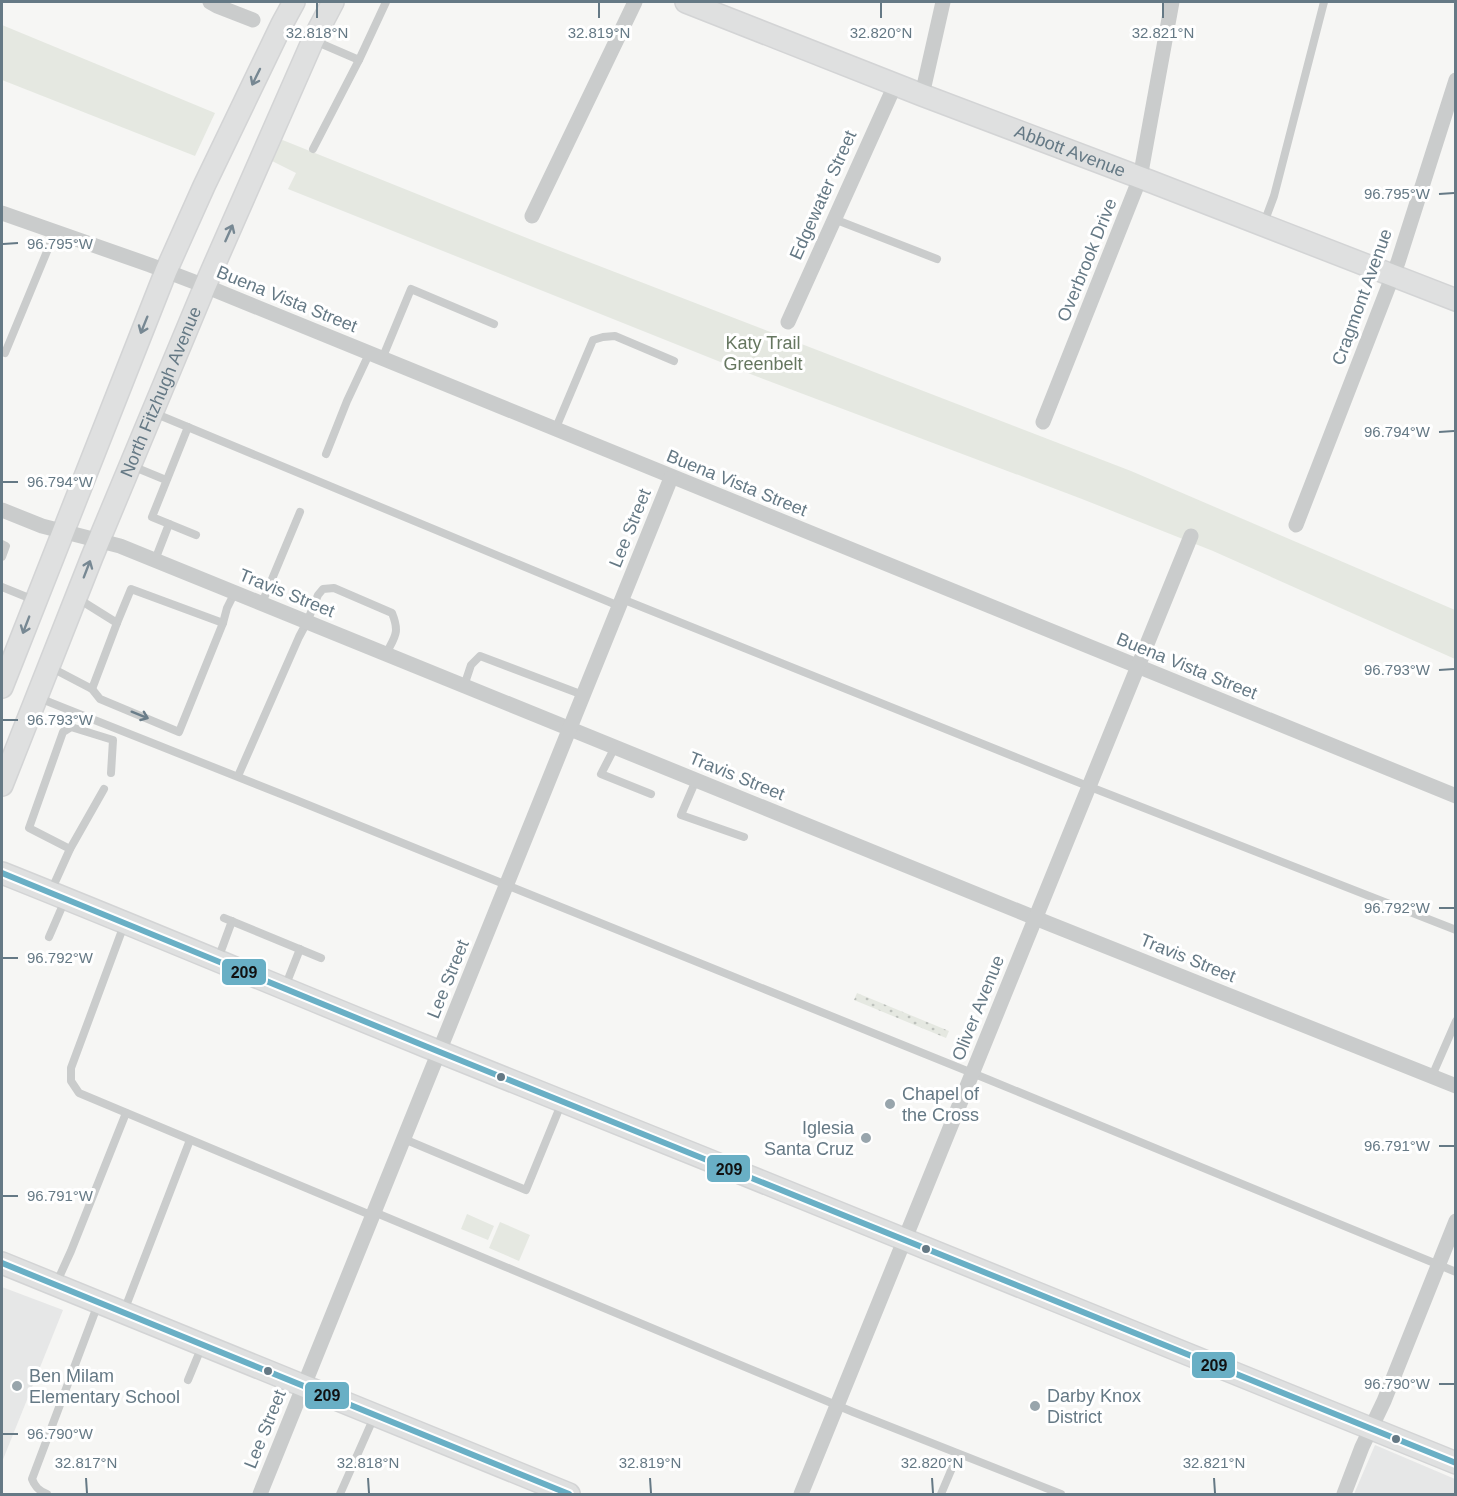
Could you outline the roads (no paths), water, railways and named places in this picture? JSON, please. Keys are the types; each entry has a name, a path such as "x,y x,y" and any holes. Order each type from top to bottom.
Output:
{"street":[{"path":"210,2 253,20"},
{"path":"3,676 165,271 294,2"},
{"name":"North Fitzhugh Avenue","path":"2,785 99,540 205,286 313,40 333,2"},
{"path":"532,216 634,2"},
{"name":"Abbott Avenue","path":"686,2 895,85 1455,300"},
{"path":"922,95 943,2"},
{"name":"Overbrook Drive","path":"1043,422 1140,178 1172,2"},
{"path":"282,24 313,40"},
{"name":"Cragmont Avenue","path":"1296,525 1393,275 1455,80"},
{"name":"Edgewater Street","path":"788,322 895,85"},
{"name":"Buena Vista Street","path":"2,213 205,286 1455,796"},
{"name":"Lee Street","path":"260,1494 671,477"},
{"name":"Travis Street","path":"3,515 120,546 1455,1086"},
{"name":"Oliver Avenue","path":"801,1494 1191,536"},
{"path":"2,873 1455,1463"},
{"path":"1344,1494 1384,1401 1455,1221"},
{"path":"2,1263 569,1494"}],"lane":[{"path":"314,149 386,2"},
{"path":"1263,225 1274,196 1324,2"},
{"path":"313,40 359,60"},
{"path":"834,219 937,259"},
{"path":"5,353 55,232"},
{"path":"326,454 347,400 375,356 411,289 494,324"},
{"path":"555,430 593,340 615,336 674,361"},
{"path":"152,412 621,603 1455,930"},
{"path":"188,427 152,517 196,535"},
{"path":"130,465 166,480"},
{"path":"262,603 300,512"},
{"path":"155,560 169,524"},
{"path":"2,544 6,546 2,557"},
{"path":"2,587 35,600"},
{"path":"238,776 318,595 324,589 334,588 392,613 398,626 386,654"},
{"path":"92,689 131,589 223,623"},
{"path":"48,666 92,689 100,699 179,732 235,592"},
{"path":"76,598 117,623"},
{"path":"464,686 471,665 480,656 583,695"},
{"path":"37,697 972,1073 1455,1272"},
{"path":"70,849 29,828 63,732 71,727 113,740 111,773"},
{"path":"615,747 601,774 651,794"},
{"path":"696,780 681,815 744,837"},
{"path":"50,937 70,849 104,789"},
{"path":"217,961 228,919 321,958"},
{"path":"124,923 71,1068 71,1082 79,1093 837,1405 1061,1494"},
{"path":"284,988 300,949"},
{"path":"1432,1076 1455,1021"},
{"path":"404,1139 526,1190 562,1101"},
{"path":"56,1285 126,1113"},
{"path":"123,1313 190,1140"},
{"path":"47,1494 34,1485 32,1479 99,1303"},
{"path":"188,1380 202,1345"},
{"path":"340,1494 375,1415"},
{"path":"941,1494 958,1454"}],"place":[{"name":"Chapel of the Cross","path":"890,1104"},
{"name":"Iglesia Santa Cruz","path":"866,1138"},
{"name":"Ben Milam Elementary School","path":"17,1386"},
{"name":"Darby Knox District","path":"1035,1406"}],"park label":[{"name":"Katy Trail Greenbelt","path":"763,353"}]}
